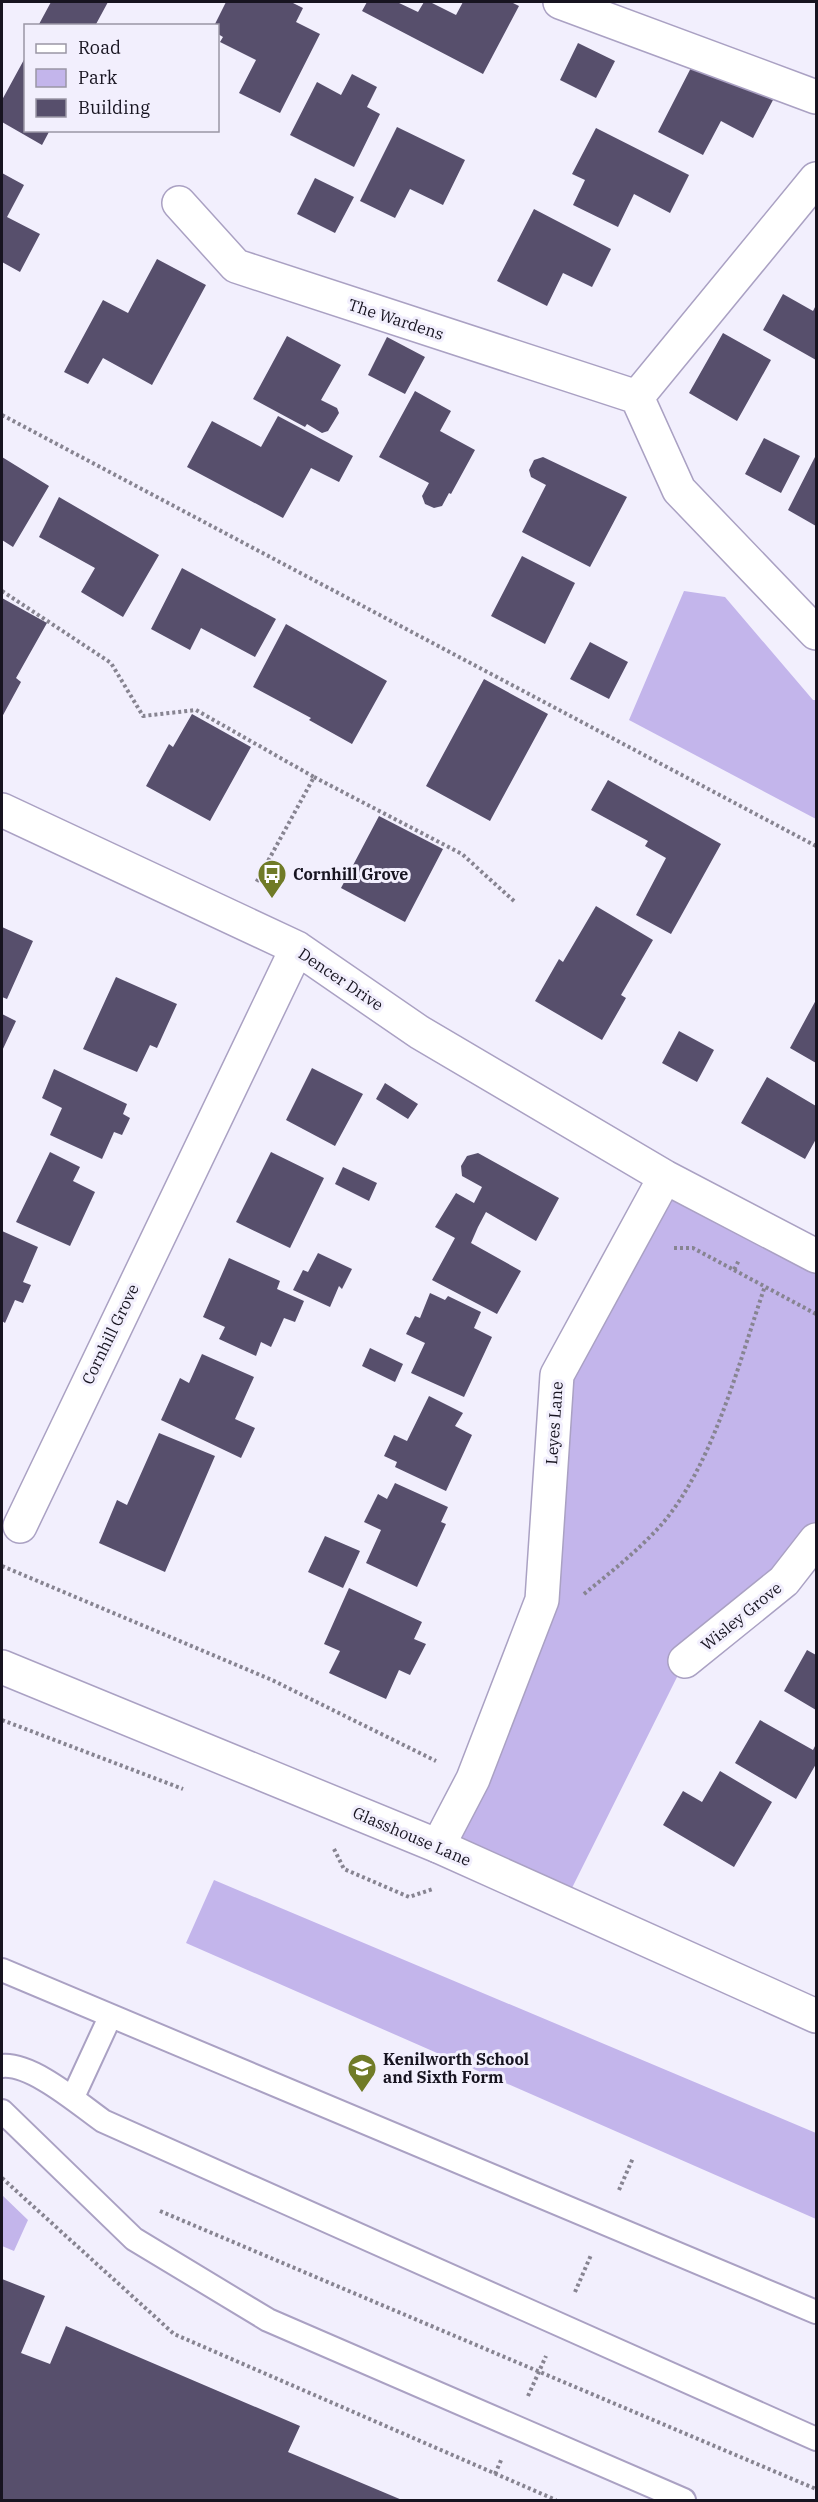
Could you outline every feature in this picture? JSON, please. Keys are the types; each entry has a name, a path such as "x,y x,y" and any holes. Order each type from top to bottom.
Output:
{"street":[{"path":"560,2 816,97"},
{"path":"816,179 637,397 680,490 816,633"},
{"name":"The Wardens","path":"179,203 236,266 637,397"},
{"name":"Dencer Drive","path":"2,810 297,948 419,1032 665,1177"},
{"name":"Cornhill Grove","path":"20,1526 297,948"},
{"path":"665,1177 816,1256"},
{"name":"Leyes Lane","path":"438,1846 473,1779 542,1600 557,1375 665,1177"},
{"name":"Wisley Grove","path":"685,1661 784,1581 816,1540"},
{"name":"Glasshouse Lane","path":"2,1667 438,1846 816,2016"}],"lane":[{"path":"2,1970 816,2312"},
{"path":"73,2097 110,2017"},
{"path":"2,2066 22,2070 73,2097 103,2121 816,2439"},
{"path":"2,2111 134,2239 268,2320 684,2500"}],"path":[{"path":"2,414 816,846"},
{"path":"2,591 111,663 143,716 195,710 314,777 462,854 515,902"},
{"path":"237,920 314,777"},
{"path":"734,1270 759,1226"},
{"path":"671,1249 693,1248 816,1314"},
{"path":"580,1597 631,1555 663,1523 689,1486 708,1452 765,1287"},
{"path":"2,1566 272,1680 473,1779"},
{"path":"2,1720 192,1792"},
{"path":"333,1846 344,1869 409,1897 435,1888"},
{"path":"134,2239 161,2211 816,2489"}],"green space":[{"path":"684,591 725,597 813,700 816,700 816,819 629,720"},
{"path":"665,1177 816,1256 816,1540 685,1661 565,1902 438,1846 542,1600 557,1375"},
{"path":"214,1880 816,2133 816,2219 186,1943"},
{"path":"2,2195 28,2220 14,2251 2,2246"}],"building":[{"path":"51,2 108,2 96,24 39,24"},
{"path":"226,2 291,2 303,8 296,22 320,34 280,113 239,93 256,60 220,42 223,37 219,35 219,24 215,24"},
{"path":"367,2 397,2 418,12 424,2 430,2 456,15 463,2 511,2 519,6 483,74 362,11"},
{"path":"578,43 615,61 596,98 560,80"},
{"path":"24,60 24,132 49,132 42,145 2,122 2,100"},
{"path":"695,60 773,100 753,138 721,121 703,155 658,132"},
{"path":"352,74 377,87 367,107 380,114 354,167 290,135 317,82 341,95"},
{"path":"397,127 465,160 443,205 410,189 395,218 360,201"},
{"path":"596,128 689,175 670,213 634,194 618,227 573,205 585,180 572,174"},
{"path":"2,173 24,185 7,217 40,234 20,272 2,262"},
{"path":"315,178 354,197 335,233 297,214"},
{"path":"534,209 611,249 592,287 563,273 547,306 497,281"},
{"path":"157,259 206,285 152,385 103,358 88,384 64,372 103,300 128,313"},
{"path":"783,294 813,311 816,305 816,360 763,330"},
{"path":"723,333 771,360 737,421 689,393"},
{"path":"287,336 341,365 321,400 337,408 339,413 328,431 322,433 307,424 305,427 253,399"},
{"path":"387,337 425,357 405,394 368,375"},
{"path":"415,391 451,411 440,431 475,450 451,494 449,493 442,506 434,508 425,504 422,496 429,483 379,457"},
{"path":"278,416 353,456 339,482 311,468 283,518 187,467 212,421 261,447"},
{"path":"764,438 800,456 781,493 745,474"},
{"path":"816,455 816,526 788,510"},
{"path":"2,457 49,486 13,547 2,540"},
{"path":"543,457 627,497 590,567 522,532 546,485 531,477 529,470 534,460"},
{"path":"59,497 159,555 123,617 81,592 95,568 39,537"},
{"path":"522,556 575,583 545,644 491,616"},
{"path":"182,568 276,619 255,657 201,628 190,650 151,629"},
{"path":"2,598 47,623 16,678 21,682 2,717"},
{"path":"286,624 387,681 352,744 309,720 311,718 253,687"},
{"path":"590,642 628,662 609,699 570,679"},
{"path":"484,679 548,714 490,821 426,786"},
{"path":"192,714 251,747 210,821 146,786 169,744 173,747"},
{"path":"608,780 721,844 671,934 636,915 666,858 645,846 648,841 591,810"},
{"path":"379,816 443,849 405,922 341,888"},
{"path":"596,906 653,940 621,995 626,998 602,1040 535,1001 559,959 563,962"},
{"path":"2,927 33,941 7,999 2,997"},
{"path":"116,977 177,1004 157,1048 150,1045 137,1072 83,1049"},
{"path":"816,1000 816,1063 790,1048"},
{"path":"2,1014 16,1021 2,1051"},
{"path":"679,1031 714,1050 697,1082 662,1063"},
{"path":"312,1068 363,1094 335,1146 286,1120"},
{"path":"54,1069 127,1104 123,1114 130,1118 122,1135 114,1132 102,1159 50,1135 62,1108 42,1098"},
{"path":"767,1077 816,1106 816,1139 805,1159 741,1123"},
{"path":"385,1083 418,1104 408,1119 376,1099"},
{"path":"50,1152 80,1167 73,1181 95,1192 70,1246 16,1222"},
{"path":"271,1152 324,1178 290,1248 236,1222"},
{"path":"478,1153 559,1198 536,1241 486,1212 471,1243 521,1271 497,1314 432,1280 455,1238 435,1227 456,1193 474,1203 482,1187 462,1176 461,1166 467,1156"},
{"path":"343,1167 377,1183 369,1201 335,1184"},
{"path":"2,1231 38,1247 23,1282 31,1285 23,1303 15,1300 5,1323 2,1321"},
{"path":"318,1253 352,1269 342,1289 339,1286 330,1307 293,1290 303,1270 308,1272"},
{"path":"229,1258 280,1281 277,1289 304,1301 295,1322 284,1318 271,1347 261,1342 256,1356 219,1339 225,1327 203,1317"},
{"path":"430,1293 445,1300 448,1296 481,1312 474,1328 492,1337 464,1397 411,1373 425,1343 406,1334 415,1316 420,1318"},
{"path":"370,1348 403,1364 395,1382 362,1366"},
{"path":"202,1354 254,1377 235,1419 255,1428 241,1458 161,1420 180,1378 189,1383"},
{"path":"429,1396 463,1413 455,1426 472,1435 446,1491 395,1467 397,1462 384,1456 394,1435 407,1441"},
{"path":"159,1433 215,1456 165,1572 99,1543 117,1500 127,1505"},
{"path":"395,1483 448,1507 441,1522 446,1524 417,1587 366,1563 381,1530 364,1522 378,1494 387,1499"},
{"path":"325,1536 360,1551 343,1588 308,1572"},
{"path":"349,1588 422,1622 414,1639 426,1644 410,1675 399,1670 386,1699 329,1673 340,1651 324,1644"},
{"path":"807,1650 816,1655 816,1710 784,1691"},
{"path":"760,1720 813,1750 816,1744 816,1764 796,1799 735,1763"},
{"path":"720,1771 772,1802 734,1867 663,1825 683,1791 702,1802"},
{"path":"2,2279 45,2296 21,2353 50,2364 66,2326 300,2426 288,2452 402,2500 2,2500"}],"place":[{"name":"Cornhill Grove","path":"272,900"},
{"name":"Kenilworth School and Sixth Form","path":"362,2094"}]}
